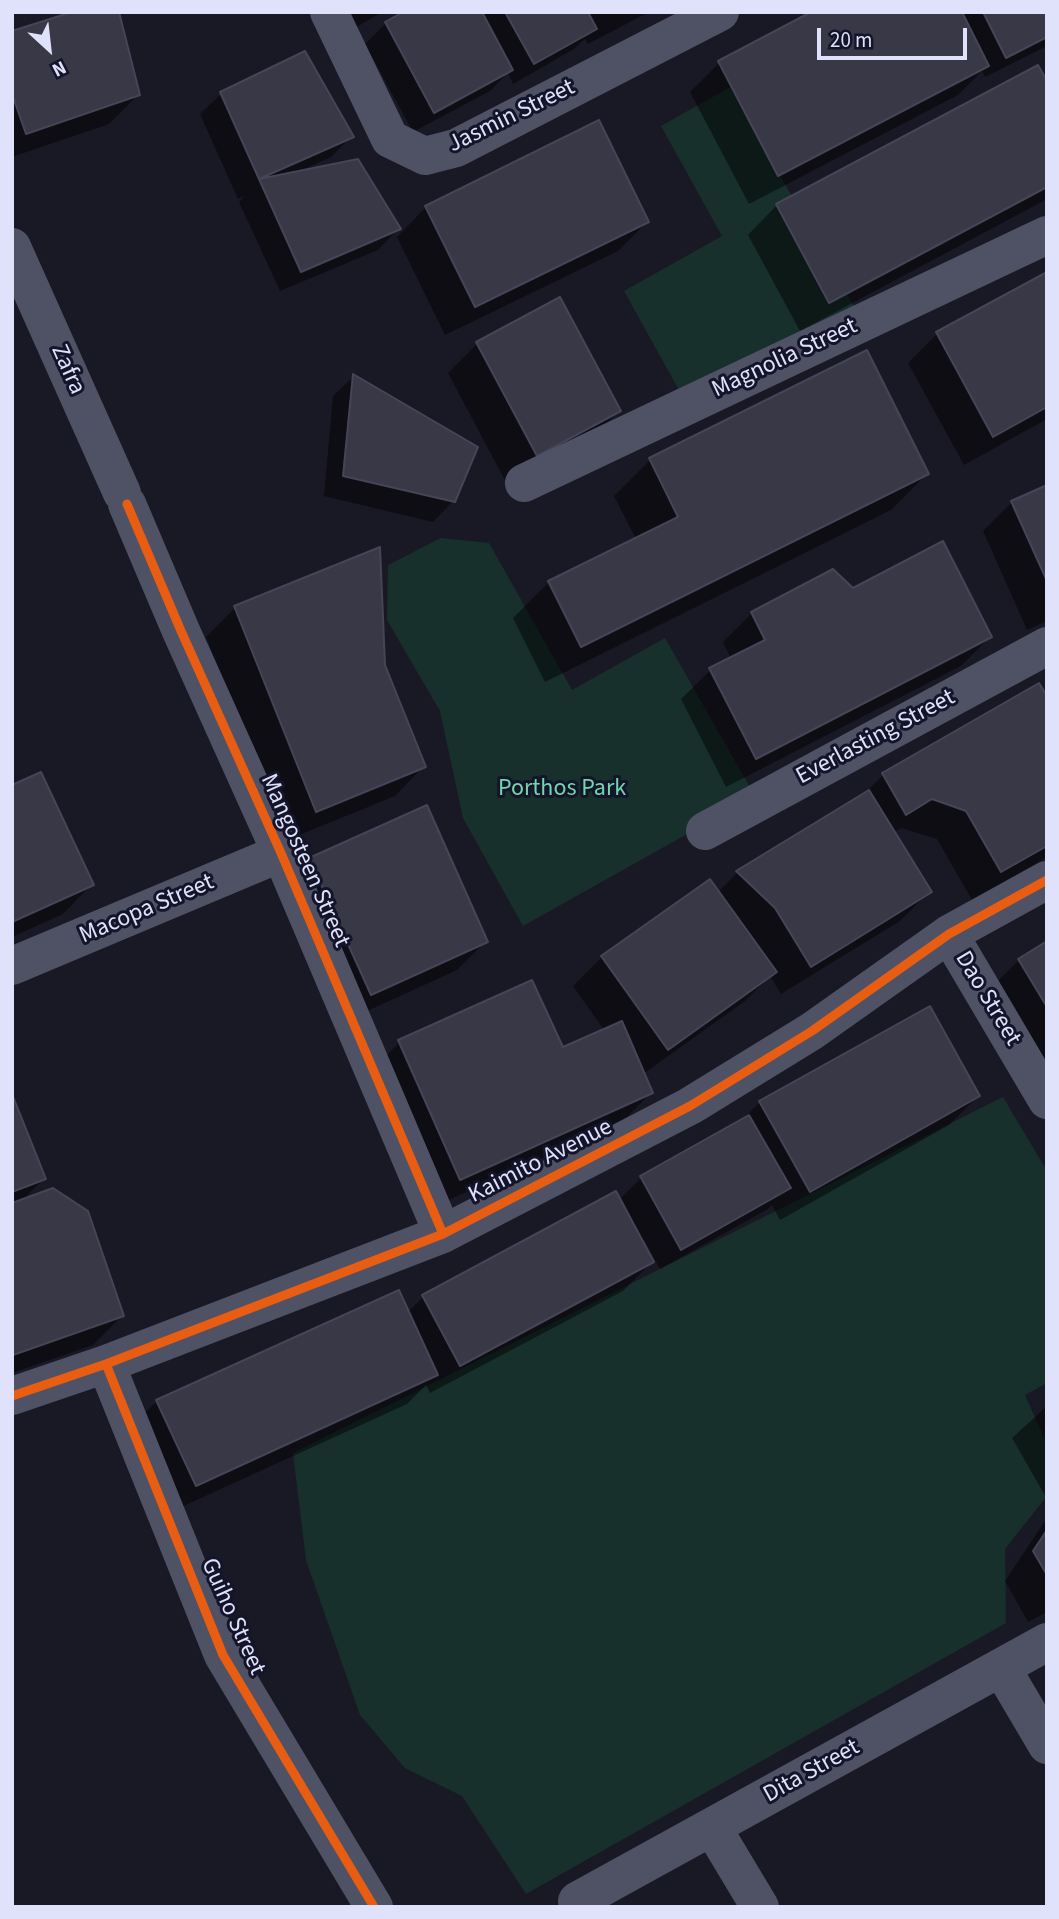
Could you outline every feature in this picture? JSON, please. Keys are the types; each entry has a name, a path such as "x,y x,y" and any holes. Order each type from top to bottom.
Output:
{"street":[{"name":"Jasmin Street","path":"329,12 390,139 425,156 456,148 720,12"},
{"name":"Magnolia Street","path":"524,483 1047,235"},
{"name":"Zafra","path":"16,266 125,498"},
{"name":"Mangosteen Street","path":"125,498 281,853 443,1234"},
{"name":"Everlasting Street","path":"705,831 1047,646"},
{"name":"Macopa Street","path":"12,966 281,853"},
{"name":"Kaimito Avenue","path":"12,1396 106,1364 443,1234 690,1106 813,1031 949,934 1047,880"},
{"name":"Dao Street","path":"949,934 1047,1100"},
{"name":"Guiho Street","path":"106,1364 223,1655 374,1907"},
{"name":"Dita Street","path":"577,1901 1047,1642"},
{"path":"1000,1667 1047,1745"},
{"path":"712,1827 760,1907"}],"green space":[{"path":"730,87 854,306 685,401 624,291 722,236 661,126"},
{"name":"Porthos Park","path":"441,538 489,543 572,690 665,638 755,796 523,926 463,818 440,711 387,620 388,565"},
{"path":"1003,1097 1047,1171 1047,1383 1025,1395 1047,1444 1047,1496 1005,1549 1006,1623 526,1894 462,1796 405,1768 360,1715 306,1560 293,1453"}],"building":[{"path":"72,12 119,12 140,95 26,134 12,94 12,31"},
{"path":"403,12 482,12 513,70 434,113 385,22"},
{"path":"505,12 588,12 597,29 534,64"},
{"path":"811,12 962,12 989,66 778,176 718,61"},
{"path":"983,12 1047,12 1047,37 1006,58"},
{"path":"305,51 354,137 259,179 220,92"},
{"path":"1038,65 1047,81 1047,187 829,303 776,204"},
{"path":"599,120 649,222 475,307 425,206"},
{"path":"358,159 401,229 301,272 259,179"},
{"path":"1047,272 1047,407 993,437 936,332"},
{"path":"560,297 621,411 537,456 476,342"},
{"path":"867,350 929,474 581,647 548,581 678,517 649,458"},
{"path":"353,374 478,447 455,502 343,476"},
{"path":"1047,485 1047,581 1011,501"},
{"path":"943,541 992,637 756,759 709,668 765,640 751,612 833,569 853,588"},
{"path":"380,547 385,665 426,767 316,812 234,606"},
{"path":"1039,683 1047,696 1047,846 1001,872 966,811 932,799 906,815 882,773"},
{"path":"41,772 94,885 12,922 12,785"},
{"path":"869,790 932,892 811,967 775,908 736,871"},
{"path":"427,805 488,942 371,995 309,858"},
{"path":"710,879 777,972 668,1050 601,956"},
{"path":"1047,941 1047,1007 1018,959"},
{"path":"532,980 563,1047 622,1021 653,1093 460,1180 398,1040"},
{"path":"930,1006 980,1096 810,1192 759,1101"},
{"path":"12,1094 46,1179 12,1192"},
{"path":"749,1115 791,1188 681,1250 640,1176"},
{"path":"53,1188 88,1211 124,1316 13,1355 12,1203"},
{"path":"616,1191 654,1262 460,1366 422,1295"},
{"path":"399,1290 438,1375 196,1486 156,1400"},
{"path":"1047,1530 1047,1575 1033,1551"}],"cycle path":[{"path":"127,504 281,853 443,1234"},
{"path":"12,1396 106,1364 443,1234 690,1106 812,1031 949,934 1047,880"},
{"path":"106,1364 223,1655 374,1907"}]}
